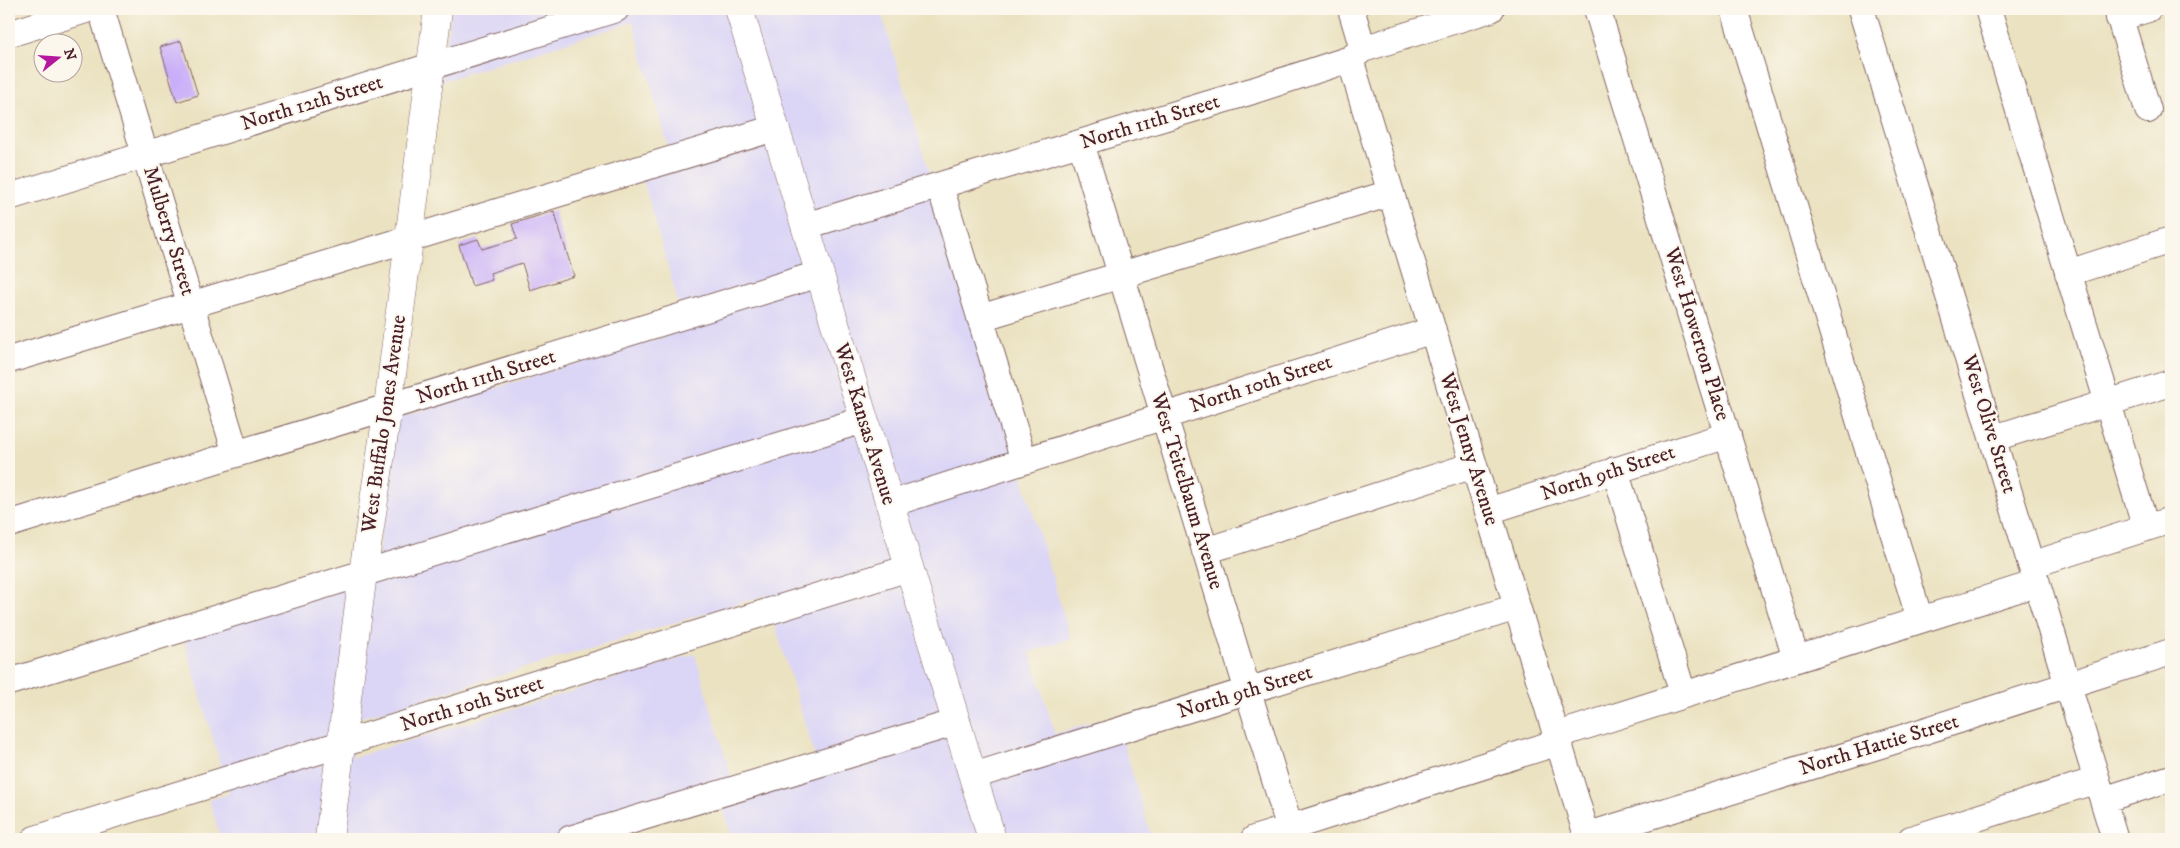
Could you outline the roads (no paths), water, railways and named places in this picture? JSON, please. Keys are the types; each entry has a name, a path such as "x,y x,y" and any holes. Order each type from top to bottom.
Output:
{"main road":[{"name":"West Buffalo Jones Avenue","path":"329,839 363,573 388,407 438,9"},
{"name":"West Kansas Avenue","path":"739,9 992,839"}],"street":[{"path":"9,34 89,9"},
{"name":"Mulberry Street","path":"101,9 236,454"},
{"name":"North 12th Street","path":"9,197 616,9"},
{"name":"West Jenny Avenue","path":"1351,9 1357,54 1391,193 1587,837"},
{"name":"West Howerton Place","path":"1597,9 1796,659"},
{"path":"1734,9 1920,620"},
{"name":"West Olive Street","path":"1861,9 1994,438 2115,839"},
{"path":"1988,9 2146,528"},
{"path":"2148,9 2118,13 2148,110"},
{"name":"North 11th Street","path":"805,226 1081,143 1357,54 1484,10"},
{"path":"9,360 775,128"},
{"name":"West Teitelbaum Avenue","path":"1081,143 1291,834"},
{"path":"940,186 1024,461"},
{"path":"980,318 1391,193"},
{"path":"2068,273 2171,240"},
{"name":"North 11th Street","path":"9,524 819,274"},
{"name":"North 10th Street","path":"890,504 1433,330"},
{"path":"1994,438 2171,383"},
{"path":"9,682 863,420"},
{"name":"North 9th Street","path":"1488,511 1728,435"},
{"path":"1206,551 1474,465"},
{"path":"1615,470 1684,694"},
{"path":"1254,839 1291,834 1546,746 1570,731 1920,620 2146,528 2171,520"},
{"name":"North 10th Street","path":"36,839 909,568"},
{"name":"North 9th Street","path":"973,776 1517,607"},
{"name":"North Hattie Street","path":"1587,837 2171,652"},
{"path":"570,839 957,722"},
{"path":"1911,839 2100,790 2171,778"}]}
